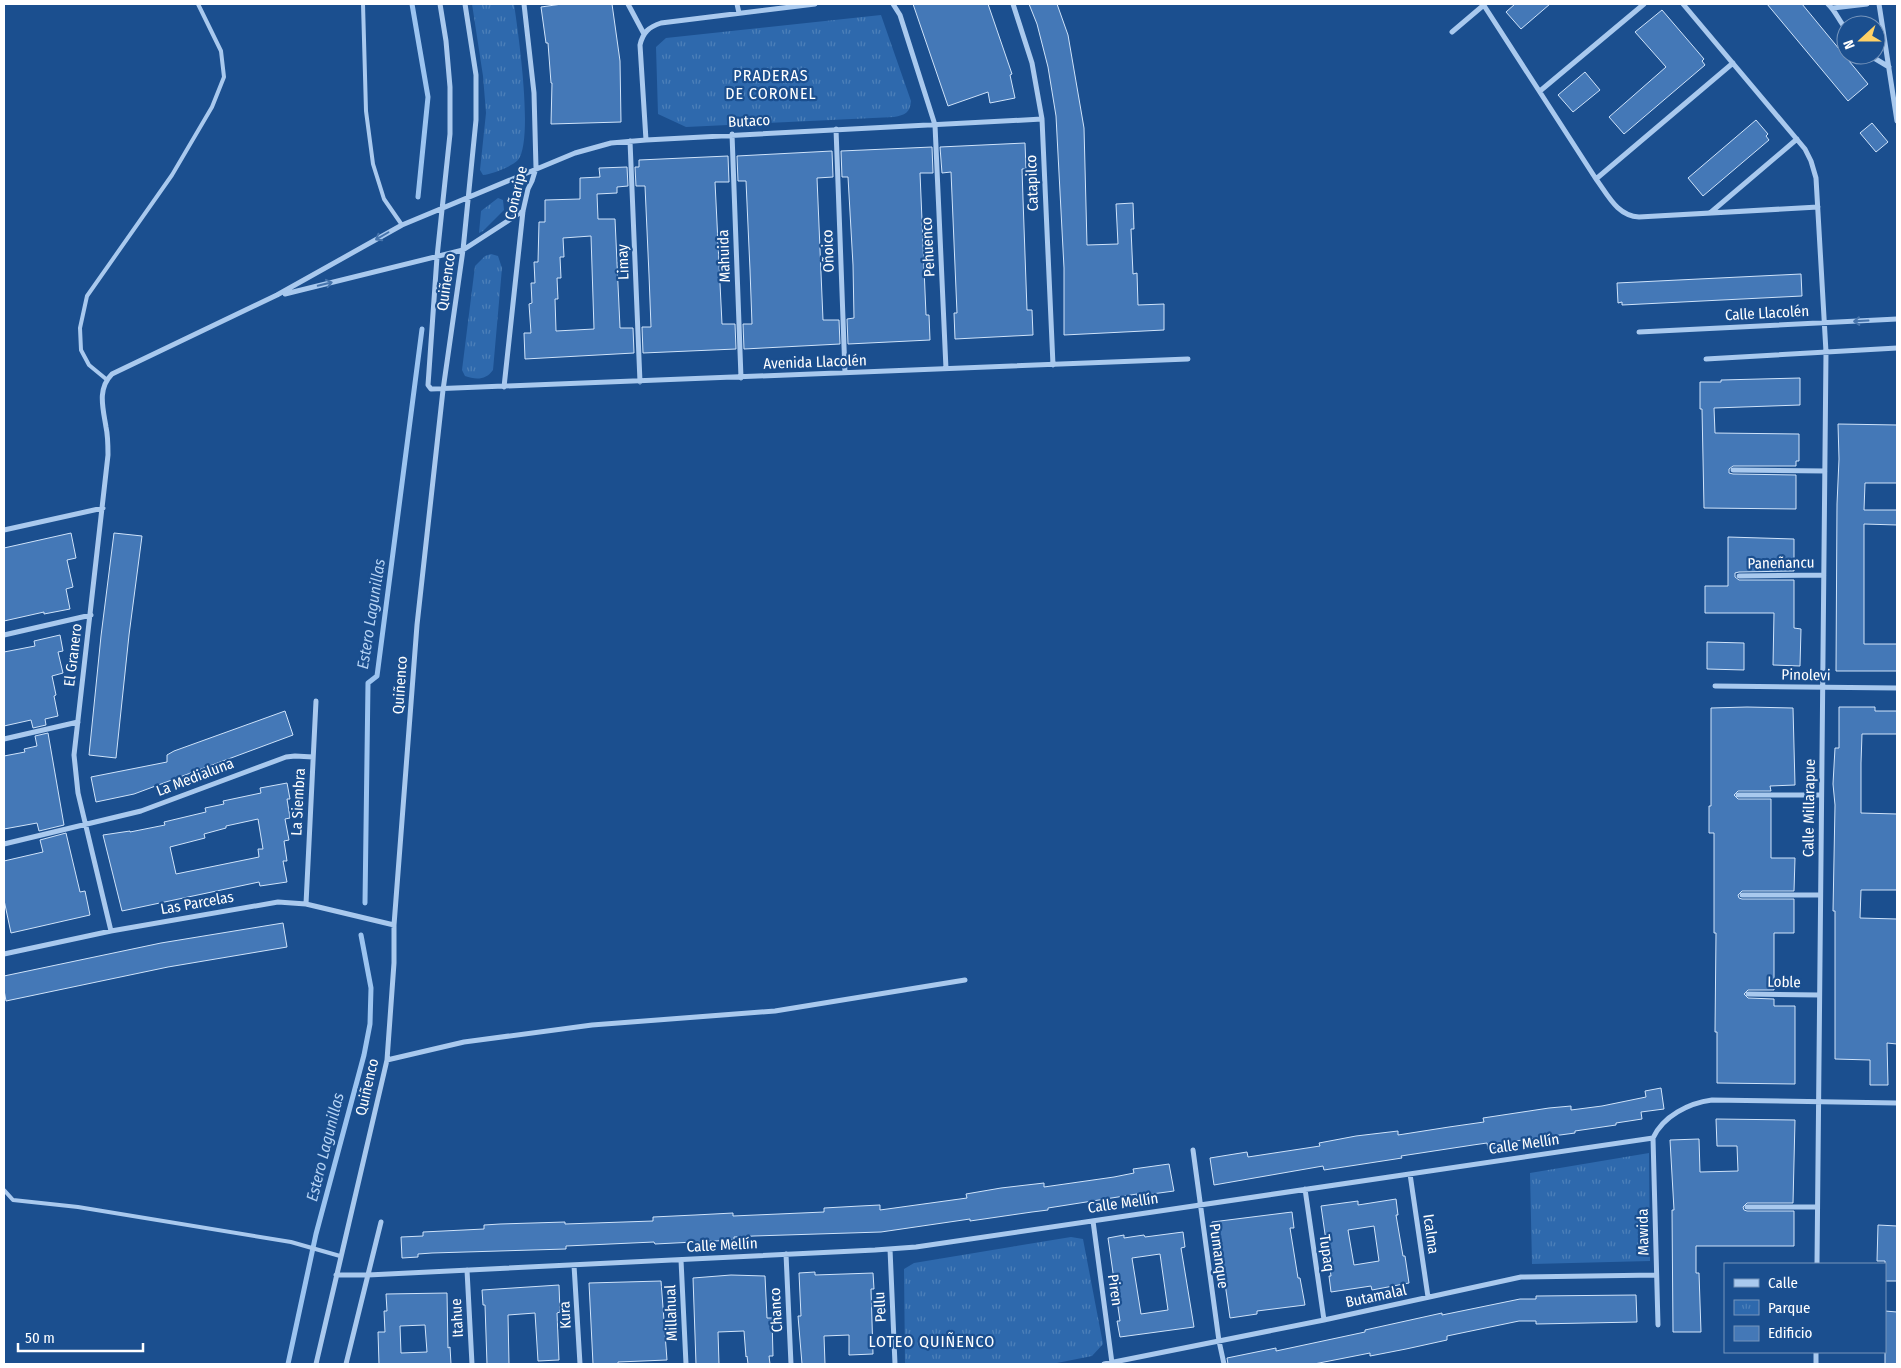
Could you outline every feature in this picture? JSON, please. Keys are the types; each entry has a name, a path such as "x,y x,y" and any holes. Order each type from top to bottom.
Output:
{"street":[{"path":"440,4 450,87 450,134 437,257 428,385 431,389 443,390"},
{"name":"Quiñenco","path":"316,1364 387,1060 394,963 394,925 417,625 443,390 463,250 474,143 476,75 465,4"},
{"name":"Coñaripe","path":"504,387 523,211 525,198 536,168 534,84 524,4"},
{"path":"628,4 644,34"},
{"path":"737,4 739,13"},
{"path":"646,140 640,44 648,28 661,23 814,4"},
{"name":"Pehuenco","path":"893,4 900,15 935,125 946,369"},
{"name":"Catapilco","path":"1013,4 1032,62 1042,119 1053,365"},
{"path":"1452,32 1484,4 1596,179 1619,211 1632,217 1818,207"},
{"path":"1540,91 1644,4"},
{"name":"Calle Millarapue","path":"1683,4 1805,149 1814,169 1818,207 1826,352 1817,1263"},
{"path":"1828,4 1833,8 1836,16"},
{"path":"1833,8 1867,4"},
{"path":"1879,4 1897,121"},
{"path":"1596,179 1733,63"},
{"name":"Butaco","path":"277,295 402,225 536,168 594,146 630,141 732,134 1042,119"},
{"name":"Oñoico","path":"836,129 845,373"},
{"name":"Mahuida","path":"732,134 741,378"},
{"path":"1710,213 1797,139"},
{"name":"Limay","path":"630,141 640,382"},
{"path":"106,379 119,370 277,295 463,250 523,211"},
{"name":"Calle Llacolén","path":"1638,332 1897,319"},
{"path":"1706,359 1897,348"},
{"name":"Avenida Llacolén","path":"443,390 1188,359"},
{"name":"El Granero","path":"106,379 102,398 108,445 74,767 85,823 111,931"},
{"path":"1733,470 1825,471"},
{"path":"4,530 102,508"},
{"name":"Paneñancu","path":"1739,576 1824,575"},
{"path":"4,635 91,615"},
{"name":"Pinolevi","path":"1715,686 1897,688"},
{"name":"La Siembra","path":"306,904 316,701"},
{"path":"4,739 78,722"},
{"name":"La Medialuna","path":"4,844 157,805 286,757 313,757"},
{"path":"1738,795 1821,795"},
{"path":"1742,895 1820,895"},
{"name":"Las Parcelas","path":"4,954 111,931 265,903 306,904 394,925"},
{"path":"387,1060 464,1042 592,1025 775,1011 965,980"},
{"name":"Loble","path":"1748,994 1819,995"},
{"path":"1654,1138 1659,1128 1674,1115 1684,1108 1704,1101 1719,1099 1897,1103"},
{"name":"Calle Mellín","path":"336,1275 368,1276 890,1249 1654,1138"},
{"name":"Mawida","path":"1654,1138 1658,1324"},
{"name":"Pumanque","path":"1192,1150 1219,1341 1224,1364"},
{"name":"Icalma","path":"1410,1174 1428,1297"},
{"name":"Tupaq","path":"1305,1189 1324,1320"},
{"path":"1747,1207 1817,1207"},
{"name":"Piren","path":"1093,1221 1112,1363"},
{"path":"346,1364 381,1222"},
{"name":"Pellu","path":"890,1249 895,1364"},
{"name":"Chanco","path":"786,1254 792,1364"},
{"name":"Millahual","path":"682,1260 686,1364"},
{"name":"Kura","path":"574,1265 580,1364"},
{"name":"Itahue","path":"467,1270 472,1364"},
{"name":"Butamalal","path":"1104,1364 1521,1278 1656,1275"}],"lane":[{"path":"106,379 89,365 82,350 80,328 87,296 172,175 212,107 224,77 221,51 198,4"},
{"path":"363,4 366,110 373,164 384,199 402,225"},
{"path":"4,1190 12,1200 88,1208 291,1242 340,1256"}],"green space":[{"path":"472,4 514,4 524,85 525,131 523,149 518,160 501,170 483,175 480,170 486,113 483,76"},
{"path":"881,15 911,101 908,111 904,114 894,117 686,127 658,114 656,47 666,38"},
{"path":"498,198 503,200 504,210 479,233 481,211"},
{"path":"491,254 498,256 502,268 493,370 487,376 473,378 465,376 462,370 475,266 485,256"},
{"path":"1649,1153 1650,1261 1532,1264 1530,1173"},
{"path":"1071,1237 1083,1239 1103,1344 1092,1356 1052,1364 905,1364 904,1269 914,1263"}],"building":[{"path":"562,4 612,4 620,61 621,122 551,124 552,83 548,43 546,43 541,7"},
{"path":"913,4 988,4 1012,74 1010,75 1015,98 990,103 988,92 948,106"},
{"path":"1029,4 1057,4 1068,35 1084,128 1087,245 1118,244 1116,204 1133,203 1134,229 1131,229 1133,274 1137,273 1138,305 1164,304 1164,330 1064,335 1064,268 1056,116 1048,67 1037,24"},
{"path":"1515,4 1550,4 1521,29 1506,12"},
{"path":"1767,4 1802,4 1836,45 1836,65 1852,65 1868,84 1848,101"},
{"path":"1662,10 1704,59 1702,61 1705,65 1624,134 1609,117 1666,67 1635,32"},
{"path":"1585,72 1600,90 1573,112 1558,95"},
{"path":"1756,120 1768,134 1766,136 1769,140 1703,196 1688,178"},
{"path":"1872,123 1888,142 1876,152 1860,133"},
{"path":"1025,143 1026,169 1022,169 1027,310 1032,310 1033,335 955,339 954,313 957,313 951,172 942,173 940,147"},
{"path":"932,147 933,173 920,173 926,315 929,315 930,340 848,344 847,319 854,318 853,265 848,177 842,177 841,151"},
{"path":"832,151 833,177 817,178 823,320 839,320 840,344 744,349 743,324 752,324 746,181 738,181 737,156"},
{"path":"728,156 729,182 715,182 722,324 735,324 736,349 643,353 642,327 651,327 649,275 645,186 636,186 635,167 639,167 639,160"},
{"path":"627,167 628,186 617,187 617,193 597,194 598,219 615,219 620,328 633,328 634,353 525,359 524,333 531,333 529,304 532,303 531,283 535,283 534,262 538,262 539,222 545,222 545,200 580,199 580,178 600,177 599,168","holes":["591,236 594,329 556,331 555,299 558,299 557,278 561,278 560,257 564,257 563,238"]},
{"path":"1801,274 1802,296 1622,305 1622,302 1618,303 1617,283"},
{"path":"1800,378 1800,405 1714,408 1715,433 1799,434 1799,461 1796,461 1796,466 1733,466 1729,469 1729,473 1733,474 1796,475 1796,509 1704,508 1700,382"},
{"path":"1838,424 1897,425 1897,483 1865,483 1864,510 1897,510 1897,525 1864,524 1864,644 1897,644 1897,671 1836,671"},
{"path":"71,533 76,558 67,560 73,587 66,589 70,609 44,614 44,612 4,621 4,548"},
{"path":"114,533 142,536 116,758 89,755"},
{"path":"1728,537 1794,539 1794,571 1739,572 1735,573 1735,577 1739,580 1794,580 1794,628 1801,629 1800,666 1773,665 1774,613 1705,613 1705,586 1728,586"},
{"path":"60,635 63,651 58,652 63,673 52,676 58,716 45,719 46,725 33,728 31,720 4,726 4,652 35,646 34,641"},
{"path":"1707,642 1744,643 1744,670 1707,669"},
{"path":"1839,707 1875,707 1875,711 1897,711 1897,734 1862,734 1861,763 1861,813 1897,814 1897,890 1861,890 1860,918 1897,919 1897,1044 1887,1043 1888,1085 1870,1085 1870,1060 1835,1059 1835,911 1833,911 1835,805 1833,784 1835,748 1839,748"},
{"path":"1711,708 1793,708 1795,785 1770,786 1771,791 1738,791 1734,795 1738,799 1771,799 1771,858 1795,858 1794,891 1742,891 1738,895 1742,899 1794,899 1794,933 1774,933 1774,990 1748,990 1744,994 1748,998 1774,999 1774,1006 1795,1006 1795,1084 1717,1083 1714,833 1709,833 1709,806 1711,806"},
{"path":"285,711 293,735 134,794 96,802 91,777 167,762 167,755 174,751"},
{"path":"48,733 64,825 39,831 37,823 4,829 4,756 25,752 24,749 37,746 35,736"},
{"path":"287,783 290,799 287,799 290,818 285,819 289,840 284,841 287,861 283,861 287,882 260,886 259,882 122,911 103,835 165,825 164,822 206,812 205,808 224,804 223,801 261,793 260,788","holes":["258,819 263,849 258,849 259,857 176,874 170,847 205,838 204,834 226,828 226,826"]},
{"path":"66,833 80,892 85,891 90,915 11,933 4,900 4,861 43,852 40,840"},
{"path":"283,923 287,947 168,967 6,1001 4,976 161,943"},
{"path":"1661,1088 1664,1109 1641,1112 1642,1119 1616,1123 1616,1125 1575,1131 1575,1133 1508,1142 1509,1146 1488,1149 1487,1143 1324,1170 1323,1166 1214,1185 1210,1158 1247,1152 1248,1157 1320,1146 1319,1143 1356,1136 1398,1131 1398,1135 1484,1122 1483,1118 1549,1108 1571,1106 1571,1110 1602,1106 1646,1097 1645,1091"},
{"path":"1716,1119 1795,1120 1793,1203 1747,1203 1743,1207 1747,1211 1794,1211 1794,1246 1696,1246 1696,1273 1699,1273 1701,1332 1673,1332 1672,1210 1674,1210 1670,1140 1699,1139 1700,1172 1738,1171 1737,1146 1717,1146"},
{"path":"1169,1164 1174,1191 1137,1196 1137,1194 1048,1208 1048,1210 881,1232 734,1237 734,1240 655,1244 654,1242 566,1246 566,1249 432,1253 418,1254 418,1257 402,1258 401,1237 423,1236 423,1232 484,1229 484,1225 500,1224 653,1221 653,1217 733,1213 733,1216 824,1212 824,1208 880,1205 880,1210 967,1198 966,1194 1001,1188 1044,1183 1044,1187 1114,1177 1134,1173 1133,1169"},
{"path":"1396,1199 1398,1215 1396,1215 1409,1283 1372,1290 1371,1286 1331,1292 1329,1276 1331,1276 1321,1206 1358,1201 1358,1205","holes":["1374,1226 1379,1261 1354,1265 1348,1230"]},
{"path":"1292,1212 1294,1228 1290,1228 1298,1278 1300,1278 1305,1305 1257,1311 1257,1314 1230,1318 1220,1249 1216,1250 1212,1222"},
{"path":"1878,1225 1897,1226 1897,1281 1886,1281 1886,1263 1885,1261 1877,1261"},
{"path":"1183,1232 1185,1247 1181,1248 1194,1327 1120,1337 1117,1321 1120,1321 1108,1238 1124,1235 1124,1238 1144,1235 1145,1237","holes":["1160,1254 1168,1310 1141,1314 1132,1258"]},
{"path":"815,1272 815,1275 873,1273 874,1289 871,1289 873,1354 849,1355 849,1335 824,1336 825,1364 802,1364 798,1316 801,1316 799,1273"},
{"path":"731,1275 765,1276 767,1318 772,1318 773,1356 769,1356 770,1364 748,1364 744,1331 718,1332 719,1364 696,1364 693,1278"},
{"path":"661,1281 667,1360 593,1364 589,1283"},
{"path":"559,1285 560,1312 557,1313 559,1360 538,1361 535,1313 508,1315 509,1364 487,1364 485,1305 483,1305 482,1290"},
{"path":"447,1293 448,1348 450,1347 451,1364 379,1364 378,1332 385,1332 384,1311 387,1311 386,1294","holes":["425,1325 427,1352 401,1353 400,1326"]},
{"path":"1636,1295 1637,1322 1536,1324 1536,1321 1519,1321 1447,1336 1447,1340 1406,1349 1370,1356 1370,1353 1314,1364 1228,1364 1227,1358 1276,1348 1276,1351 1442,1313 1442,1315 1520,1299 1536,1299 1536,1296"},
{"path":"1886,1311 1897,1312 1897,1364 1885,1364"}],"waterway":[{"name":"Estero Lagunillas","path":"412,4 428,97 418,197"},
{"name":"Estero Lagunillas","path":"365,903 368,683 377,676 422,329"},
{"name":"Estero Lagunillas","path":"288,1364 316,1234 364,1055 370,1024 371,988 361,935"}],"district":[{"name":"PRADERAS DE CORONEL","path":"771,84"},
{"name":"LOTEO QUIÑENCO","path":"932,1341"}]}
